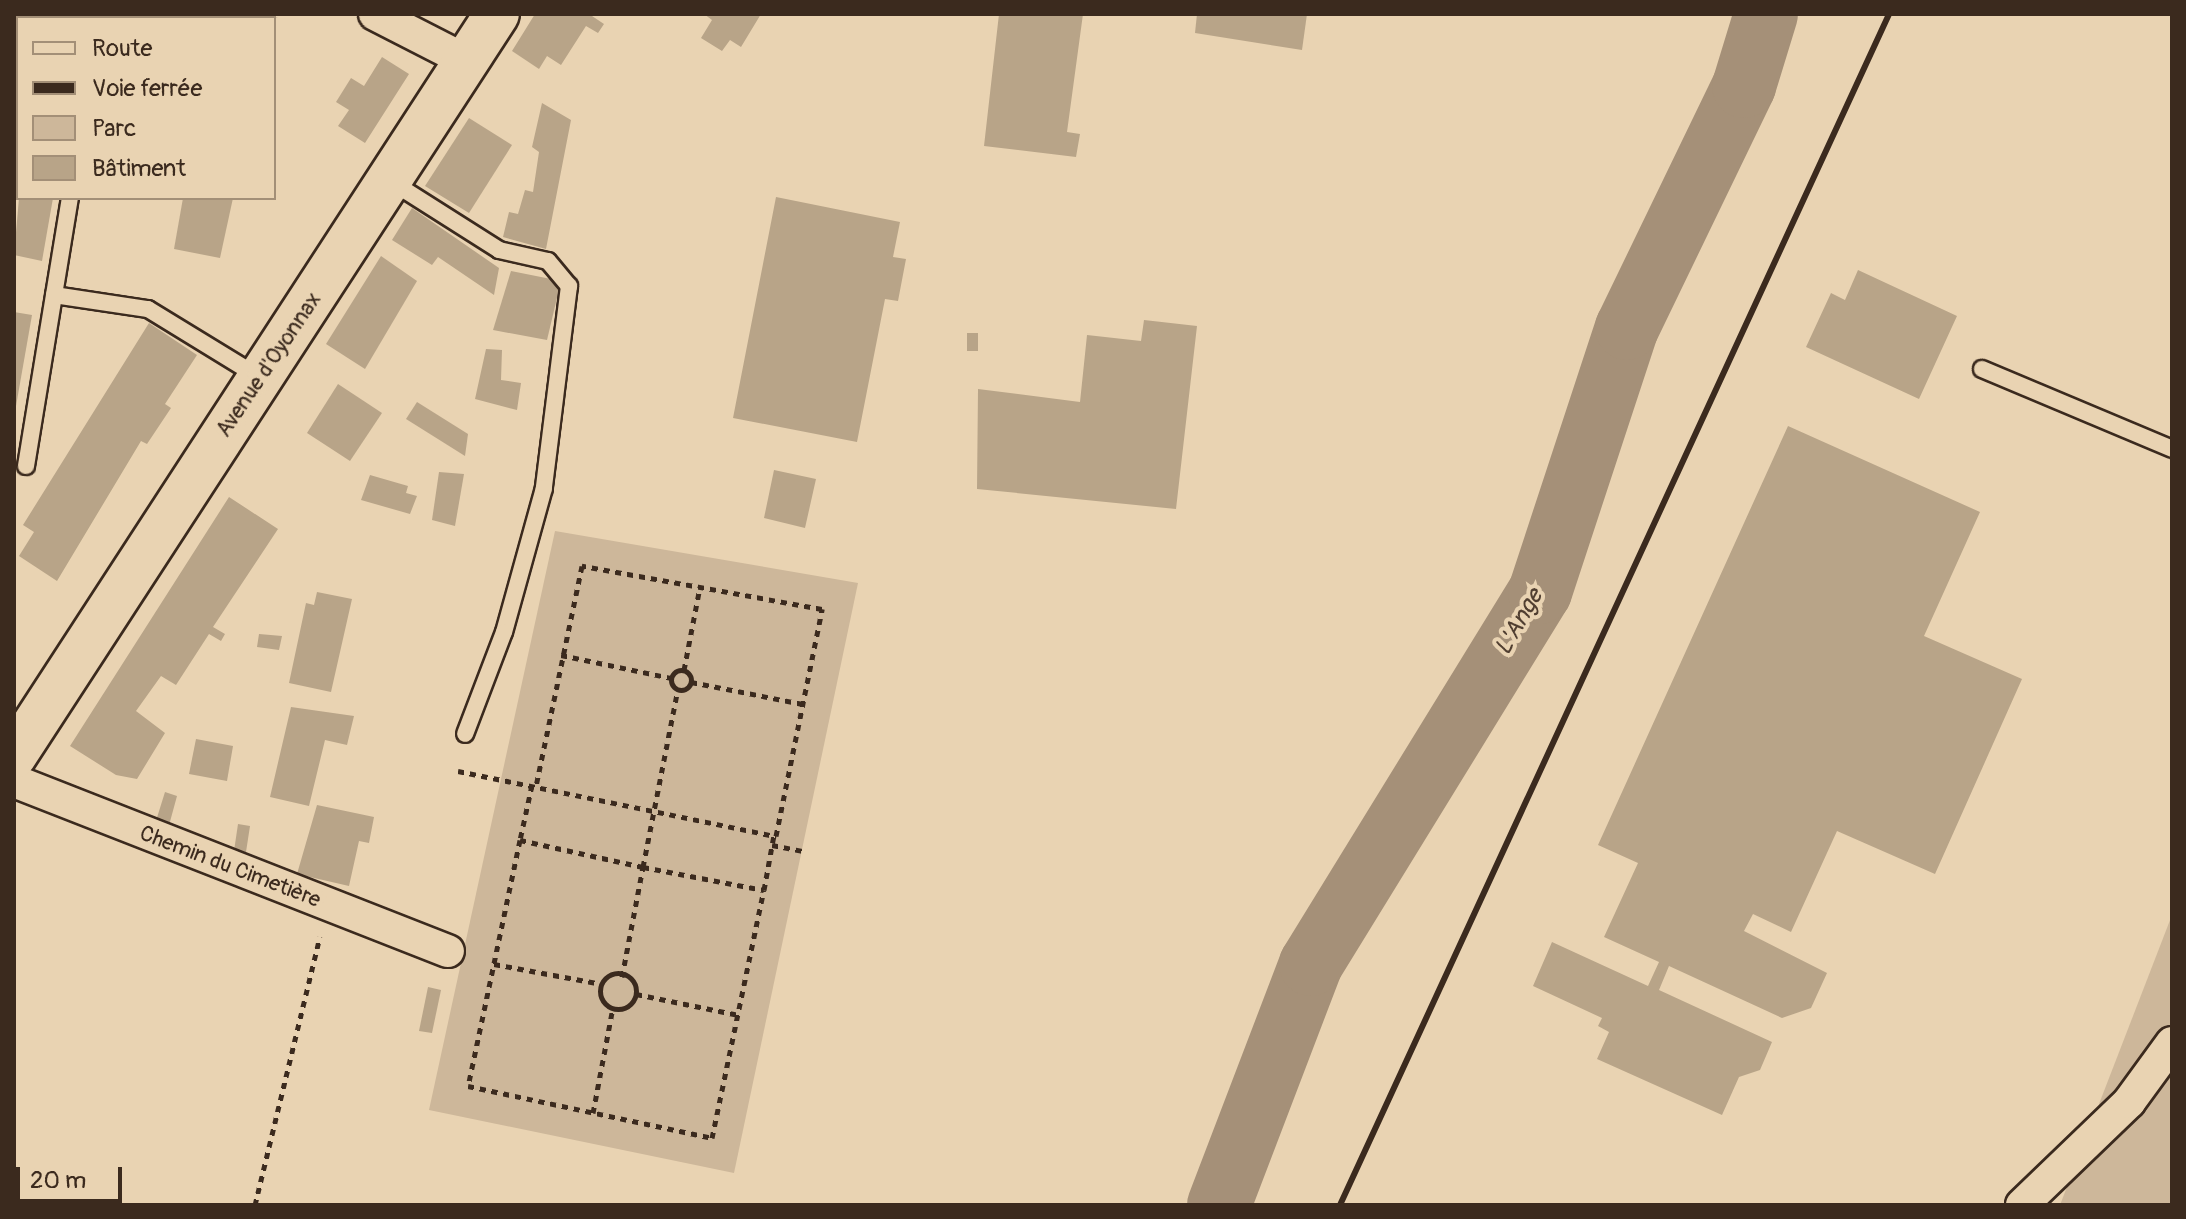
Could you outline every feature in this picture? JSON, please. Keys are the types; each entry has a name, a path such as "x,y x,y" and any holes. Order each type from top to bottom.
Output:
{"main road":[{"name":"Avenue d'Oyonnax","path":"19,739 201,462 264,380 497,14"}],"street":[{"path":"375,14 467,61"},
{"name":"Chemin du Cimetière","path":"14,781 328,905 433,941"},
{"path":"2022,1205 2129,1102 2172,1043"}],"lane":[{"path":"390,181 499,250 548,261 569,286 544,488 504,632 465,734"},
{"path":"26,466 70,200"},
{"path":"54,295 148,309 264,380"},
{"path":"1982,369 2172,449"}],"path":[{"path":"582,566 700,587 822,609 712,1138 468,1086 582,566"},
{"path":"691,682 684,670 700,587"},
{"path":"561,655 671,678 684,670"},
{"path":"622,977 678,689 671,678"},
{"path":"678,689 691,682 803,704"},
{"path":"458,771 774,835"},
{"path":"520,840 764,890"},
{"path":"772,845 803,851"},
{"path":"255,1205 328,905"},
{"path":"494,964 602,984"},
{"path":"603,973 622,977 639,981 634,1005 613,1007 599,1004 603,973"},
{"path":"636,994 739,1015"},
{"path":"593,1113 613,1007"}],"green space":[{"path":"555,531 858,583 734,1173 429,1110"},
{"path":"2172,915 2172,1205 2060,1205"}],"building":[{"path":"14,14 34,14 16,16 16,27"},
{"path":"71,14 134,14 102,16"},
{"path":"262,14 270,16 232,16"},
{"path":"535,14 589,14 604,24 598,33 586,26 561,65 547,56 539,69 512,51"},
{"path":"704,14 761,14 741,47 730,40 722,51 701,38 712,20"},
{"path":"999,14 1083,14 1067,132 1080,134 1076,157 984,146"},
{"path":"1197,14 1307,14 1302,50 1195,33"},
{"path":"382,57 409,74 365,143 338,126 349,110 336,102 351,78 364,86"},
{"path":"542,103 571,120 546,249 503,237 509,212 518,214 525,190 533,192 539,152 532,147"},
{"path":"469,118 512,145 469,213 425,186"},
{"path":"776,197 900,222 893,257 906,259 898,301 885,299 857,442 733,418"},
{"path":"19,200 53,200 42,261 14,255"},
{"path":"183,200 233,200 220,258 174,249"},
{"path":"412,208 499,268 494,295 438,257 432,265 392,240"},
{"path":"381,256 417,281 365,369 326,344"},
{"path":"1858,270 1957,316 1919,399 1806,347 1831,293 1845,300"},
{"path":"511,271 561,281 547,340 493,330"},
{"path":"14,312 32,315 16,406 14,406"},
{"path":"1144,320 1197,326 1176,509 977,489 978,389 1080,402 1087,335 1141,341"},
{"path":"149,323 197,355 165,404 171,408 147,444 141,441 57,581 19,556 34,532 23,525"},
{"path":"967,333 978,333 978,351 967,351"},
{"path":"486,349 502,350 501,380 521,383 517,410 475,399"},
{"path":"338,384 382,413 350,461 307,433"},
{"path":"417,402 468,434 465,456 406,419"},
{"path":"1788,426 1980,512 1924,636 2022,679 1935,874 1837,831 1791,932 1753,914 1744,931 1827,973 1811,1008 1782,1018 1669,966 1659,990 1772,1042 1760,1070 1739,1077 1722,1115 1597,1059 1609,1032 1598,1026 1602,1018 1533,986 1552,942 1648,986 1659,962 1604,937 1638,863 1598,845"},
{"path":"774,470 816,479 805,528 764,518"},
{"path":"439,472 464,474 455,526 432,520"},
{"path":"370,475 408,486 406,493 417,496 410,514 361,500"},
{"path":"229,497 278,529 213,627 225,634 221,641 209,634 176,685 161,676 136,711 165,733 137,779 116,775 70,746"},
{"path":"317,592 352,599 331,692 289,683 306,603 314,605"},
{"path":"259,634 282,636 279,650 257,647"},
{"path":"291,707 354,716 347,745 325,740 309,806 270,797"},
{"path":"196,739 233,746 227,781 189,774"},
{"path":"165,792 177,796 168,829 155,824"},
{"path":"317,805 374,817 369,843 359,841 349,886 297,874"},
{"path":"238,824 250,826 246,852 234,851"},
{"path":"428,987 441,990 432,1033 419,1031"}],"waterway":[{"name":"L'Ange","path":"1219,1205 1311,964 1540,592 1627,328 1744,86 1766,14"}],"railway":[{"path":"1340,1205 1889,14"}]}
